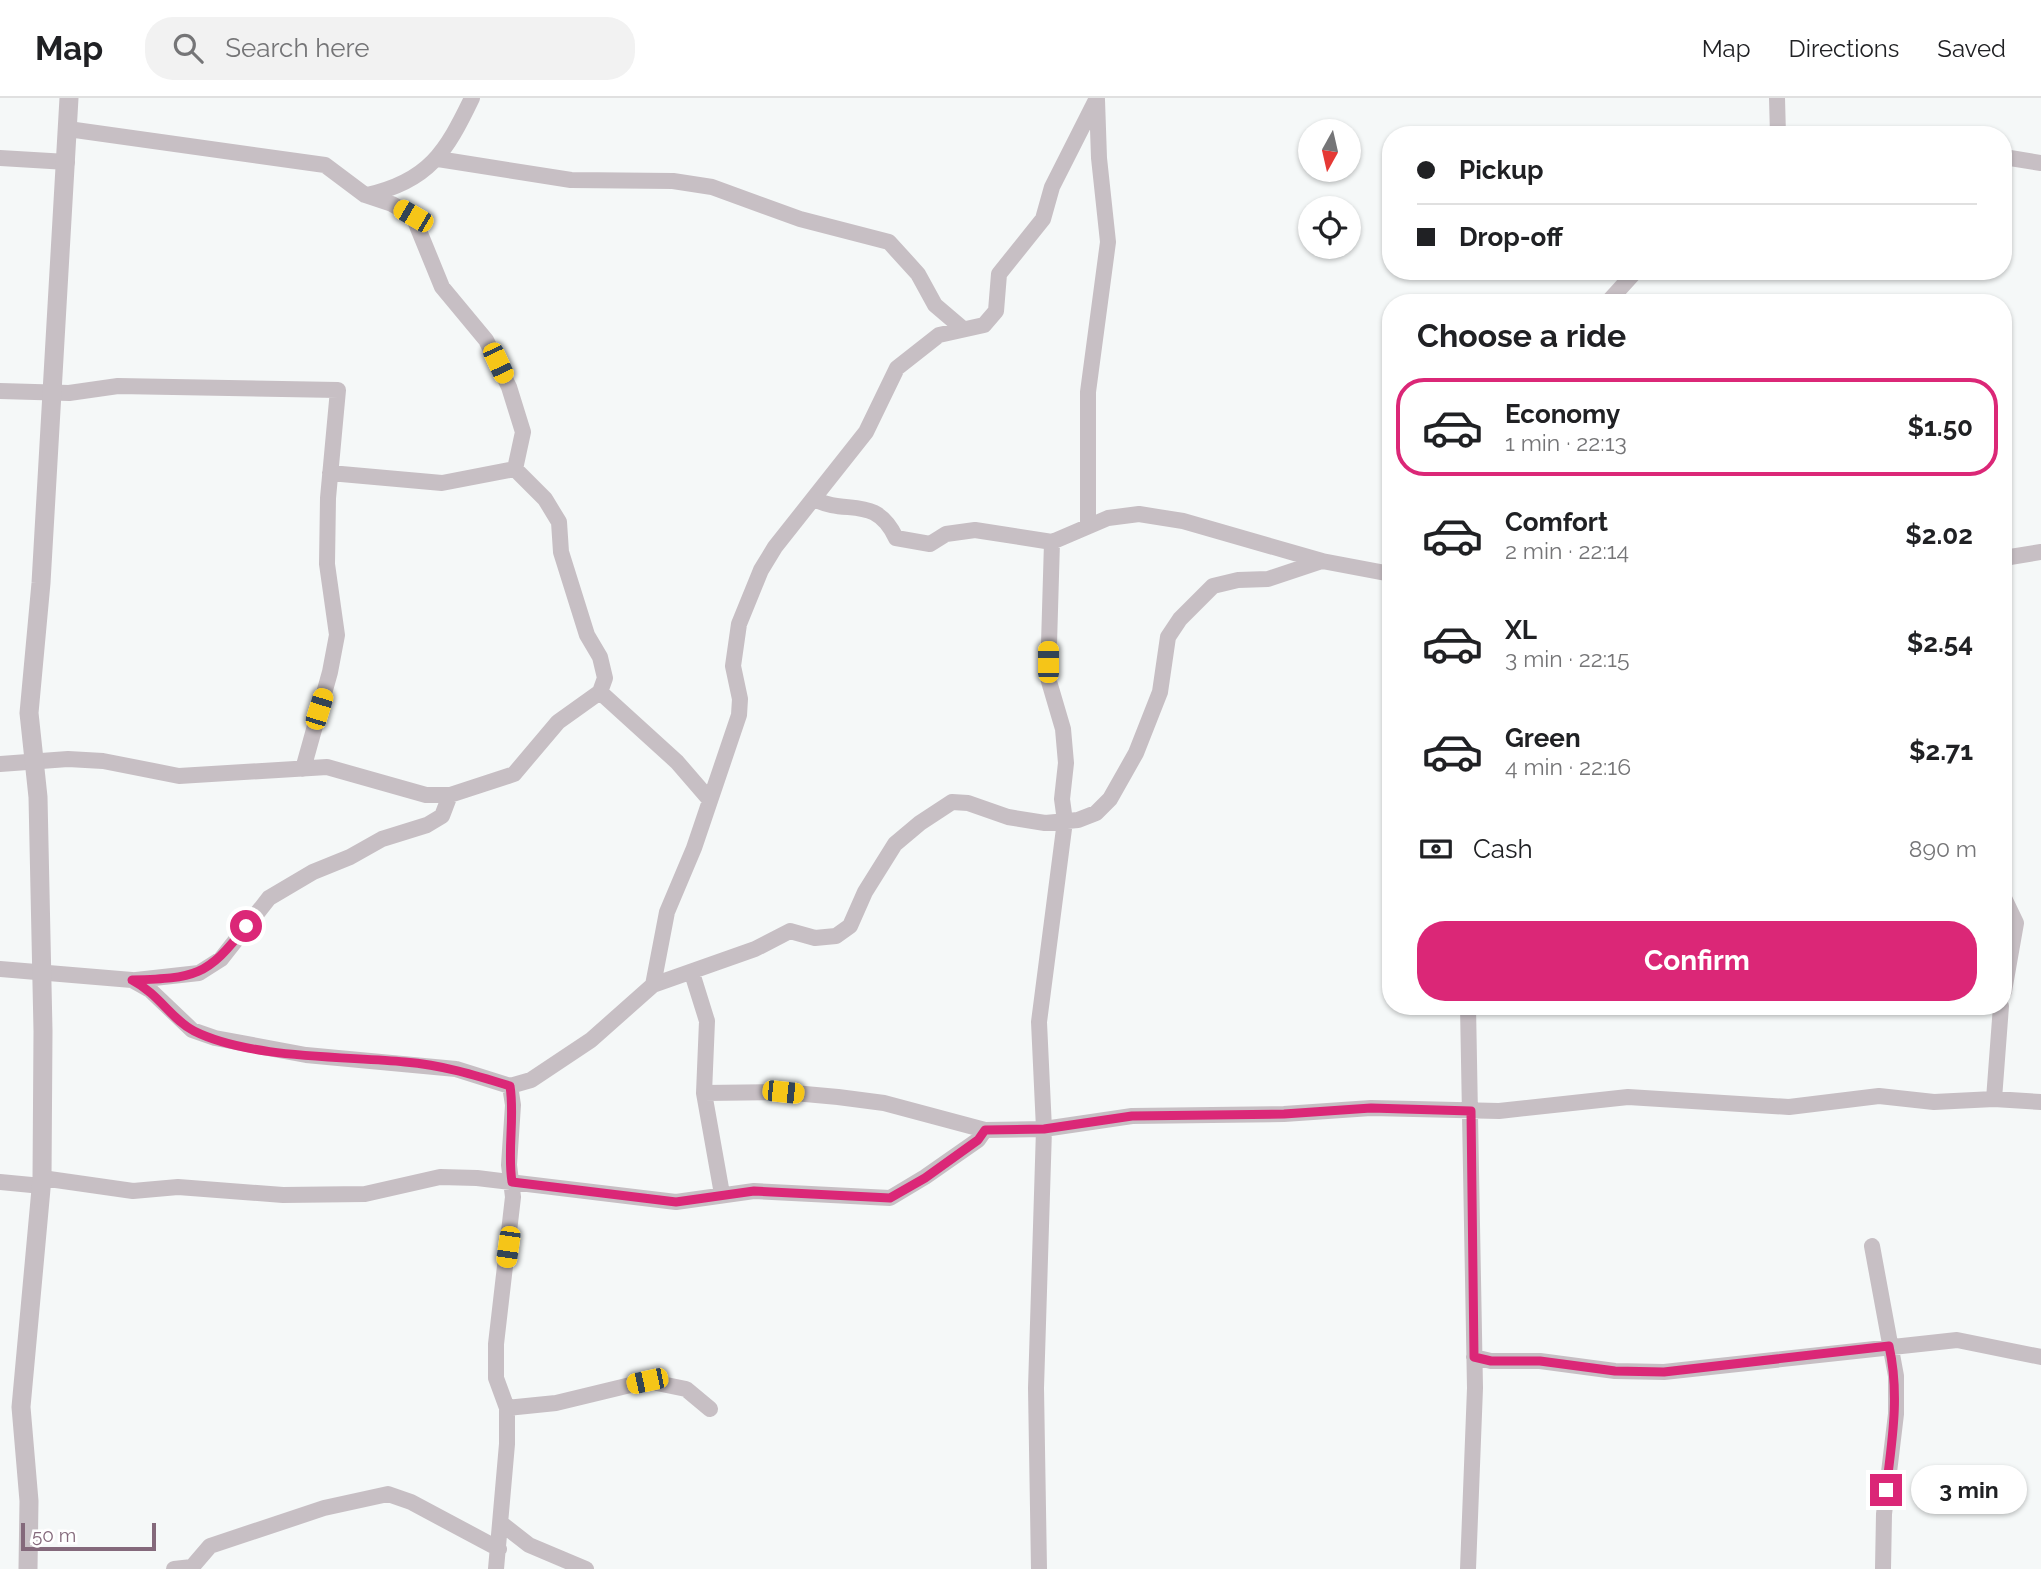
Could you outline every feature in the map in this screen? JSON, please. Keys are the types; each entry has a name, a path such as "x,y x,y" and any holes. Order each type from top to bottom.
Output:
{"street":[{"path":"28,1569 29,1501 21,1407 42,1182 41,971 34,763 29,713 68,162 69,98"},
{"path":"365,195 401,185 419,176 438,159 472,98"},
{"path":"653,985 667,912 694,848 739,715 740,699 733,666 739,624 768,558 866,432 897,368 939,335 984,325 996,311 999,274 1042,219 1056,177 1097,98 1099,158 1108,242 1088,392 1088,526"},
{"path":"1777,98 1778,126"},
{"path":"68,129 325,165 365,195 392,204 413,216 442,287 486,340 509,387 523,432 516,470"},
{"path":"0,158 68,162"},
{"path":"2012,158 2041,163"},
{"path":"438,159 518,174 571,180 673,181 712,187 800,219 889,242 918,274 935,305 962,328"},
{"path":"1615,294 1628,280"},
{"path":"0,391 52,394 118,386 338,390 330,473 327,564 337,635 330,672 303,769"},
{"path":"330,473 442,483 516,470"},
{"path":"0,764 103,761 179,776 327,767 426,795 450,795 513,774 558,722 600,692 605,678 600,657 587,635 561,552 559,522 545,499 516,470"},
{"path":"814,499 822,503 863,506 888,522 896,538 930,544 947,534 975,530 1052,542 1108,518 1139,514 1184,521 1322,561 1382,572"},
{"path":"1039,1569 1036,1388 1044,1129 1039,1022 1065,821 1062,799 1066,763 1063,729 1048,678 1052,542"},
{"path":"2012,557 2041,552"},
{"path":"132,980 150,990 192,1030 215,1038 306,1055 456,1069 510,1086 531,1080 592,1040 653,985 755,949 790,931 815,939 835,936 850,926 865,892 895,844 952,802 968,803 1025,821 1065,821 1096,813 1110,799 1124,778 1160,692 1168,637 1196,602 1213,586 1238,580 1268,579 1322,561"},
{"path":"600,692 677,762 709,799"},
{"path":"0,969 132,980 199,972 221,959 269,898 313,872 351,857 382,839 427,825 442,816 450,795"},
{"path":"2012,915 2016,923 2012,946"},
{"path":"692,973 707,1021 704,1093 722,1194"},
{"path":"1468,1015 1474,1357 1472,1532 1468,1569"},
{"path":"1994,1099 2000,1015"},
{"path":"496,1569 502,1524 507,1408 496,1378 496,1344 513,1197 509,1165 513,1105 510,1086"},
{"path":"704,1093 783,1092 884,1103 985,1130 1044,1129 1132,1116 1284,1114 1371,1108 1499,1111 1628,1097 1789,1107 1879,1096 1934,1102 1994,1099 2041,1102"},
{"path":"0,1182 42,1182 133,1191 200,1188 320,1196 365,1194 440,1177 512,1182 676,1202 754,1191 890,1198 925,1178 978,1140 985,1130"},
{"path":"1872,1246 1896,1376 1896,1414 1884,1514 1884,1569"},
{"path":"1474,1357 1491,1361 1540,1361 1615,1371 1664,1372 1957,1340 2041,1357"},
{"path":"507,1408 556,1403 647,1381 685,1389 710,1409"},
{"path":"174,1569 192,1567 210,1546 324,1508 387,1494 411,1502 499,1549"},
{"path":"502,1524 529,1545 586,1569"}],"route":[{"path":"246,926 221,959 199,972 166,979 132,980 150,990 192,1030 215,1038 306,1055 408,1062 456,1069 510,1086 513,1105 509,1165 512,1182 676,1202 754,1191 890,1198 925,1178 978,1140 985,1130 1044,1129 1132,1116 1284,1114 1371,1108 1471,1111 1474,1357 1491,1361 1540,1361 1615,1371 1664,1372 1889,1346 1896,1376 1896,1414 1886,1490"}]}
